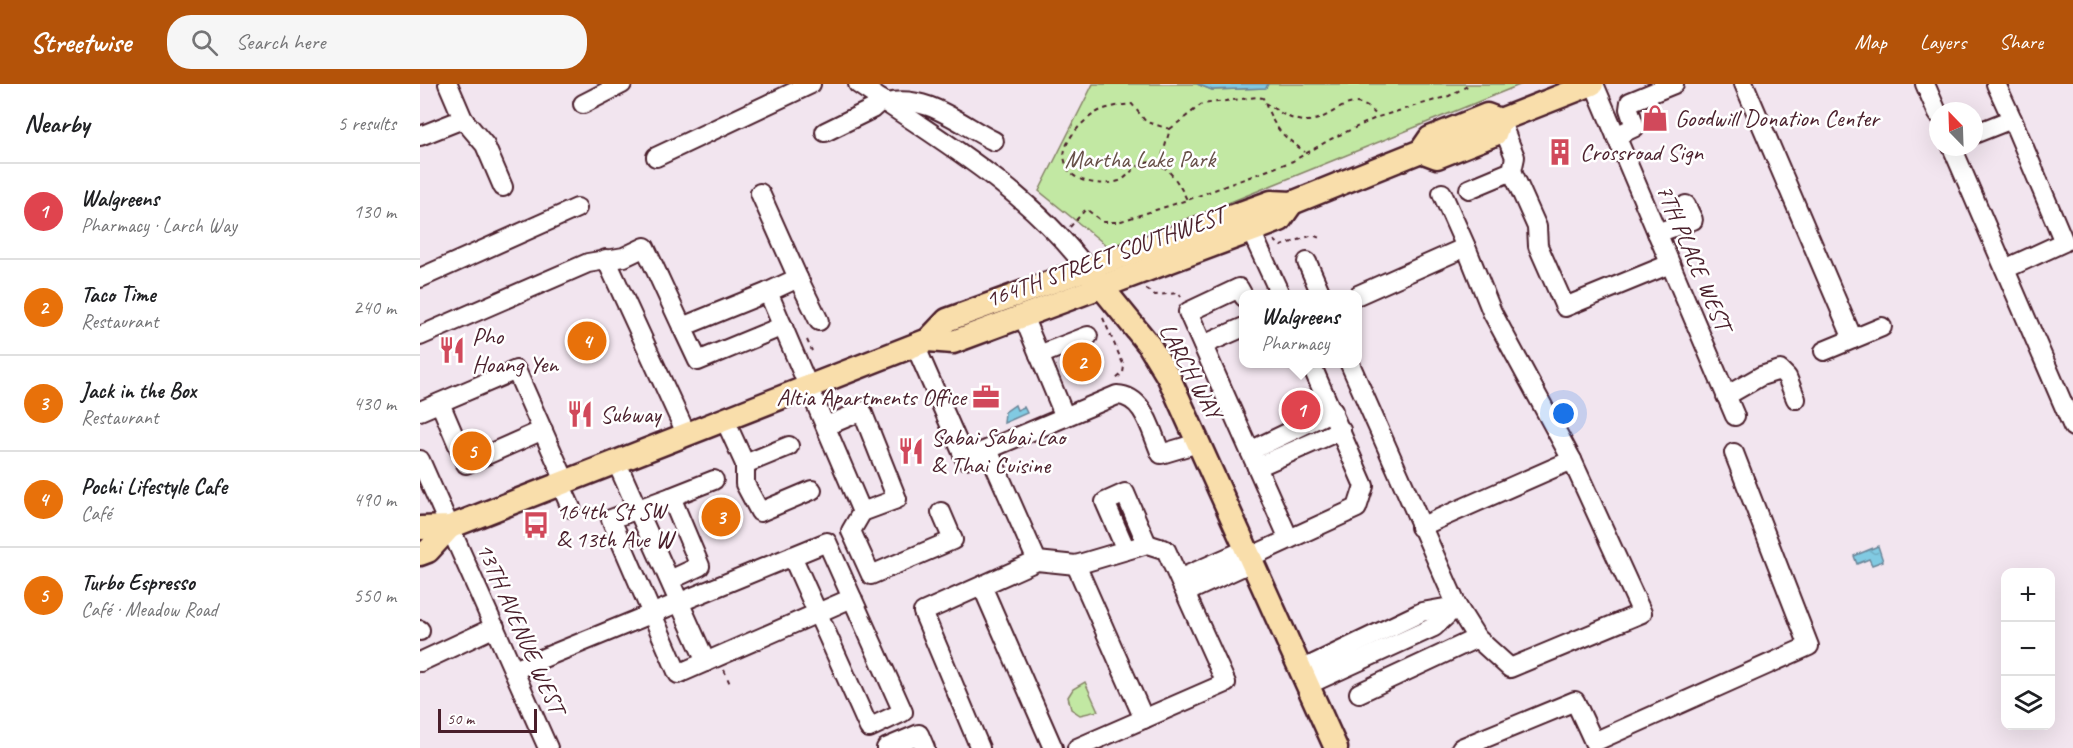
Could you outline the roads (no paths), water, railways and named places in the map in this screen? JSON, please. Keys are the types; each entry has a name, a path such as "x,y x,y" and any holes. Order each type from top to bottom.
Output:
{"main road":[{"name":"164TH STREET SOUTHWEST","path":"420,528 450,527 921,342 947,320 1271,202 1292,203 1421,151 1430,138 1487,115 1500,120 1593,84"},
{"name":"164TH STREET SOUTHWEST","path":"921,342 953,342 1100,288 1280,220 1292,203"},
{"name":"LARCH WAY","path":"1087,269 1100,288 1149,345 1169,378 1250,556 1310,678 1336,748"},
{"name":"164TH STREET SOUTHWEST","path":"420,554 428,551 450,527"}],"street":[{"path":"448,84 463,118 485,145 503,187"},
{"path":"583,104 622,84"},
{"path":"656,157 811,84"},
{"name":"LARCH WAY","path":"858,84 1030,205 1057,231 1087,269"},
{"name":"7TH PLACE WEST","path":"1593,84 1735,416"},
{"path":"1616,136 1635,127 1629,109 1630,102 1674,84"},
{"path":"1744,84 1853,339"},
{"path":"1925,84 1933,102"},
{"path":"1996,84 2064,242 2005,269"},
{"path":"825,132 885,102 897,101 922,103 994,141"},
{"path":"420,136 463,118"},
{"path":"1983,130 2012,119"},
{"path":"1500,120 1515,157 1512,171 1537,227 1538,246 1565,307 1670,264"},
{"path":"1956,156 2073,427"},
{"path":"1469,189 1512,171"},
{"path":"760,193 819,321"},
{"path":"1352,368 1420,527 1457,606 1477,638 1510,668 1642,614 1572,460 1492,312 1442,193"},
{"path":"420,279 578,208"},
{"path":"1657,233 1692,218"},
{"path":"1251,231 1278,290"},
{"path":"420,336 588,263 624,257 645,247 698,361 783,326"},
{"path":"1362,294 1466,247"},
{"path":"606,259 686,433"},
{"path":"1307,262 1319,290"},
{"path":"682,327 798,278"},
{"path":"1240,290 1239,288 1188,312 1289,539"},
{"path":"768,292 810,385 862,512"},
{"path":"1023,316 1065,417"},
{"path":"1824,351 1882,327"},
{"path":"1203,345 1239,329"},
{"path":"1039,355 1088,336"},
{"path":"921,342 965,459 1117,395 1129,395 1139,403 1161,454 1198,443"},
{"path":"1184,585 1357,508 1364,486 1313,368"},
{"path":"420,411 516,370 543,430 571,508"},
{"path":"1726,396 1761,376 1780,370 1787,377 1796,399"},
{"path":"440,403 466,464 543,430"},
{"path":"826,426 862,411 897,499 862,512 851,531 871,575 952,540 940,512"},
{"path":"1253,459 1333,411"},
{"path":"724,418 745,464 745,484 760,512 812,490"},
{"path":"1253,459 1341,430"},
{"path":"745,464 789,446"},
{"path":"988,450 1037,561"},
{"path":"1461,748 1575,701 1594,742 1809,646 1734,453"},
{"name":"13TH AVENUE WEST","path":"420,460 495,627 511,643 514,670 549,748"},
{"path":"1420,527 1572,460"},
{"path":"616,461 706,662"},
{"path":"714,480 611,519 678,674 852,598"},
{"path":"1126,550 1105,502 1125,492 1148,544"},
{"path":"670,580 700,566 671,497"},
{"path":"514,670 652,614 680,602 792,556 827,542 903,712 869,728 792,556"},
{"path":"980,748 923,612 1037,561 1076,565 1148,544 1166,550 1184,585 1226,683 1077,748"},
{"path":"1076,565 1144,719"},
{"path":"982,586 1053,748"},
{"path":"1310,678 1402,632 1434,627 1457,606"},
{"path":"422,656 495,627"},
{"path":"1359,693 1477,638"},
{"path":"886,748 919,734 925,748"}],"water":[{"path":"1197,84 1268,84 1266,88 1212,90"},
{"path":"1015,405 1017,410 1024,407 1027,413 1004,423 1005,412"},
{"path":"1878,546 1883,561 1872,565 1869,559 1857,564 1854,556"}],"place":[{"name":"Goodwill Donation Center","path":"1655,118"},
{"name":"Crossroad Sign","path":"1560,152"},
{"name":"Pochi Lifestyle Cafe","path":"587,341"},
{"name":"Pho Hoang Yen","path":"452,350"},
{"name":"Taco Time","path":"1082,362"},
{"name":"Altia Apartments Office","path":"986,397"},
{"name":"Walgreens","path":"1301,410"},
{"name":"Subway","path":"580,414"},
{"name":"Turbo Espresso","path":"472,451"},
{"name":"Sabai Sabai Lao & Thai Cuisine","path":"911,451"},
{"name":"Jack in the Box","path":"721,517"},
{"name":"164th St SW & 13th Ave W","path":"536,525"}],"park label":[{"name":"Martha Lake Park","path":"1140,159"}]}
